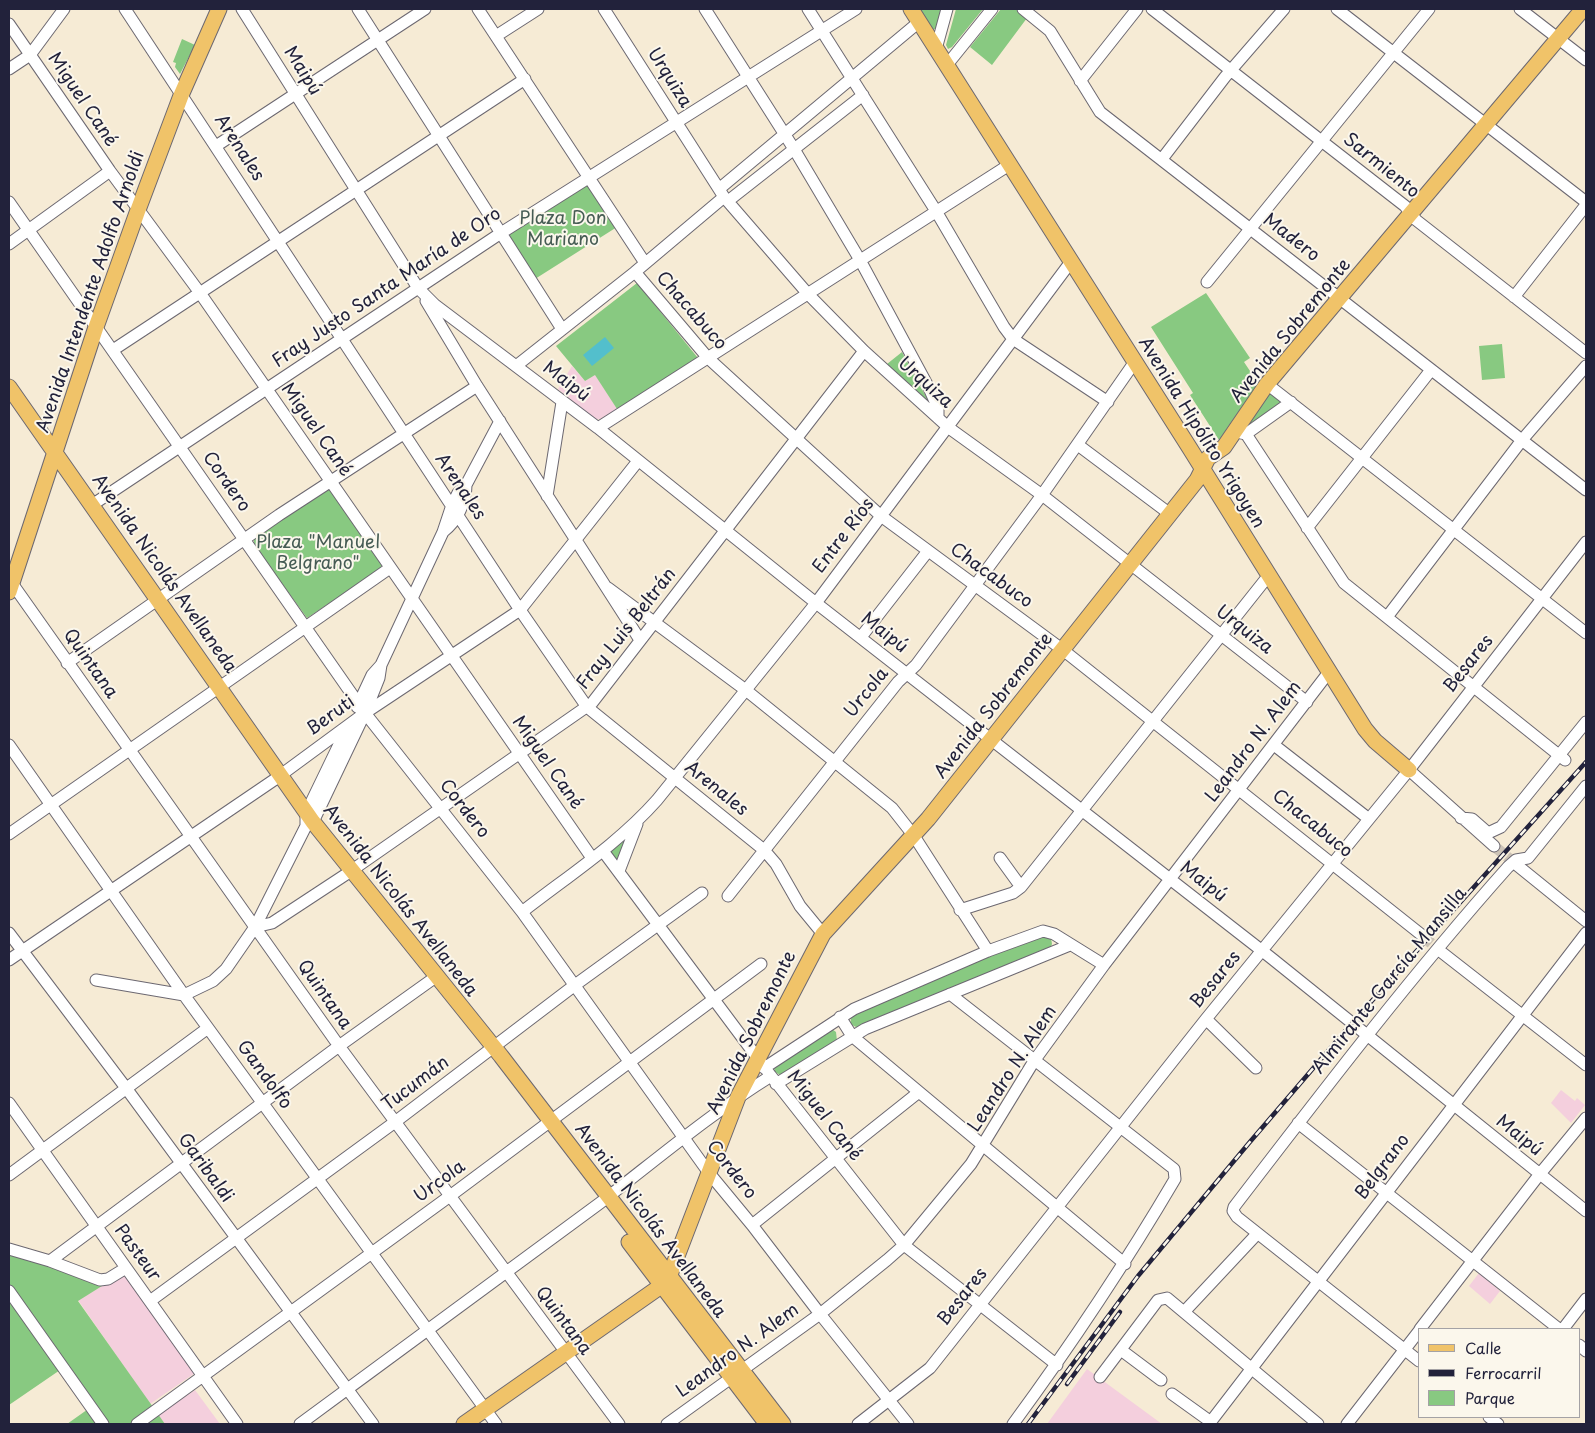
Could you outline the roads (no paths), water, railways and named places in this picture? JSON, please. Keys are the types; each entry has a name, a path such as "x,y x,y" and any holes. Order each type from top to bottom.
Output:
{"main road":[{"name":"Avenida Intendente Adolfo Arnoldi","path":"10,585 96,327 138,210 182,93 219,9"},
{"name":"Avenida Hipólito Yrigoyen","path":"911,9 1329,672 1375,742 1409,770"},
{"name":"Avenida Sobremonte","path":"665,1281 738,1096 767,1072 823,934 914,836 1170,514 1203,470 1208,458 1240,433 1267,384 1583,9"},
{"name":"Avenida Nicolás Avellaneda","path":"10,397 308,820 547,1125 736,1374 767,1424"},
{"name":"Avenida Nicolás Avellaneda","path":"53,458 92,505 154,602"},
{"path":"464,1424 665,1281"},
{"name":"Avenida Nicolás Avellaneda","path":"736,1374 783,1424"}],"street":[{"path":"9,69 30,54 64,9"},
{"name":"Arenales","path":"125,9 279,240 520,610 587,707 764,850 776,864 800,906 823,934"},
{"name":"Maipú","path":"242,9 355,191 418,288 435,305 598,428 906,674 1262,951 1586,1211"},
{"path":"358,9 562,329"},
{"path":"216,146 425,9"},
{"name":"Chacabuco","path":"478,9 645,263"},
{"path":"496,36 538,9"},
{"name":"Urquiza","path":"604,9 723,196 808,294 864,351 949,428 1042,495 1307,702"},
{"path":"705,9 786,135 860,260 929,388 938,408 938,418"},
{"path":"808,9 936,211 1004,328 1013,339 1108,402"},
{"name":"Fray Justo Santa María de Oro","path":"92,505 501,233 856,9"},
{"path":"936,49 947,9"},
{"path":"946,66 992,9"},
{"name":"Madero","path":"1024,9 1050,31 1100,112 1586,490"},
{"path":"1080,81 1136,9"},
{"name":"Sarmiento","path":"1152,9 1586,353"},
{"path":"1162,159 1284,9"},
{"path":"1338,9 1486,123 1586,204 1514,297"},
{"path":"1206,282 1429,9"},
{"path":"1520,9 1586,60"},
{"name":"Miguel Cané","path":"9,24 110,171 200,293 592,858"},
{"path":"516,366 635,272 723,196 786,135 921,25"},
{"path":"113,350 524,79"},
{"path":"723,196 794,148 863,95"},
{"path":"598,428 1009,165"},
{"path":"9,244 110,171"},
{"name":"Cordero","path":"9,202 362,708 522,912 709,1173 908,1424"},
{"name":"Entre Ríos","path":"522,912 637,823 675,779 816,603 949,428 1070,263"},
{"name":"Chacabuco","path":"635,272 708,358 881,516 1063,650 1423,936"},
{"path":"418,288 477,386 640,640"},
{"name":"Fray Luis Beltrán","path":"255,928 272,923 348,873 440,807 587,707 727,530 864,351"},
{"name":"Urcola","path":"728,896 835,761 906,674 916,665 1042,495 1134,363"},
{"path":"1387,617 1522,440 1586,366"},
{"path":"1307,528 1431,370"},
{"path":"1267,384 1586,633"},
{"path":"67,663 329,481 477,386"},
{"path":"547,496 551,481 562,402"},
{"path":"1291,402 1240,433 1307,528 1337,576 1562,758"},
{"path":"96,980 184,995 213,981 224,971 255,928 362,708 379,678 381,665 443,532 453,524 455,509 466,496 466,485 500,421"},
{"path":"1078,445 1170,514"},
{"name":"Beruti","path":"9,960 277,777 348,725 362,708 451,656 520,610 638,461"},
{"name":"Besares","path":"858,1424 930,1368 1206,1019 1409,770 1586,542"},
{"path":"861,637 928,551"},
{"path":"9,834 390,568"},
{"path":"960,910 1013,893 1021,888 1220,634 1269,575"},
{"name":"Quintana","path":"10,585 339,1046 619,1424"},
{"path":"608,588 747,691 892,808 914,836 988,951"},
{"name":"Leandro N. Alem","path":"667,1424 820,1314 904,1245 984,1147 1034,1061 1104,965 1329,672"},
{"path":"1562,758 1586,722"},
{"path":"308,820 348,725"},
{"path":"1461,818 1472,819 1488,833 1501,827 1586,733"},
{"name":"Gandolfo","path":"9,745 184,995 496,1424"},
{"path":"1274,746 1369,820"},
{"name":"Avenida Hipólito Yrigoyen","path":"1409,770 1494,846"},
{"name":"Almirante García Mansilla","path":"1258,1234 1233,1212 1234,1207 1366,1034 1515,864 1528,858 1586,786"},
{"name":"Entre Ríos","path":"619,871 637,823"},
{"name":"Miguel Cané","path":"603,851 767,1072 904,1245 1057,1365"},
{"path":"1000,858 1021,888"},
{"path":"1515,864 1536,888 1552,894 1586,921"},
{"name":"Tucumán","path":"150,1301 318,1179 575,985 702,893"},
{"path":"300,1424 603,1200 840,1017 988,951 1043,931 1055,934 1104,965"},
{"name":"Garibaldi","path":"9,933 126,1088 372,1424"},
{"name":"Belgrano","path":"1210,1423 1586,933"},
{"path":"1052,951 1056,942 1055,934"},
{"path":"767,1072 1070,945"},
{"path":"1440,948 1472,970 1484,986 1586,1065"},
{"name":"Urcola","path":"137,1424 291,1314 547,1125 760,964"},
{"path":"53,1260 180,1163 433,979"},
{"path":"950,994 1174,1169 1176,1175 1176,1179 1124,1264 1057,1365 1013,1424"},
{"path":"840,1017 852,1036 1124,1264"},
{"path":"1206,1019 1256,1068"},
{"path":"9,1175 208,1028"},
{"path":"752,1225 919,1092"},
{"name":"Pasteur","path":"9,1103 237,1424"},
{"path":"1421,1328 1539,1175 1586,1118"},
{"path":"1298,1123 1560,1328"},
{"path":"1184,1312 1258,1234 1418,1360"},
{"path":"9,1245 53,1260 100,1280 108,1279 126,1268"},
{"path":"9,1249 53,1260"},
{"path":"9,1291 103,1424"},
{"path":"1100,1377 1158,1300 1167,1298 1318,1424"},
{"path":"1562,1328 1586,1299"},
{"path":"1347,1424 1418,1331"},
{"path":"1121,1350 1161,1380"},
{"path":"1172,1394 1210,1423"}],"water":[{"path":"605,337 614,348 592,366 583,355"}],"tunnel":[{"path":"1494,846 1518,866"},
{"path":"1423,936 1440,951"}],"railway":[{"path":"1028,1424 1138,1276 1249,1143 1352,1023 1586,762"},
{"path":"1067,1384 1120,1312"}],"park label":[{"name":"Plaza Don Mariano","path":"563,229"},
{"name":"Plaza \"Manuel Belgrano\"","path":"318,553"}]}
